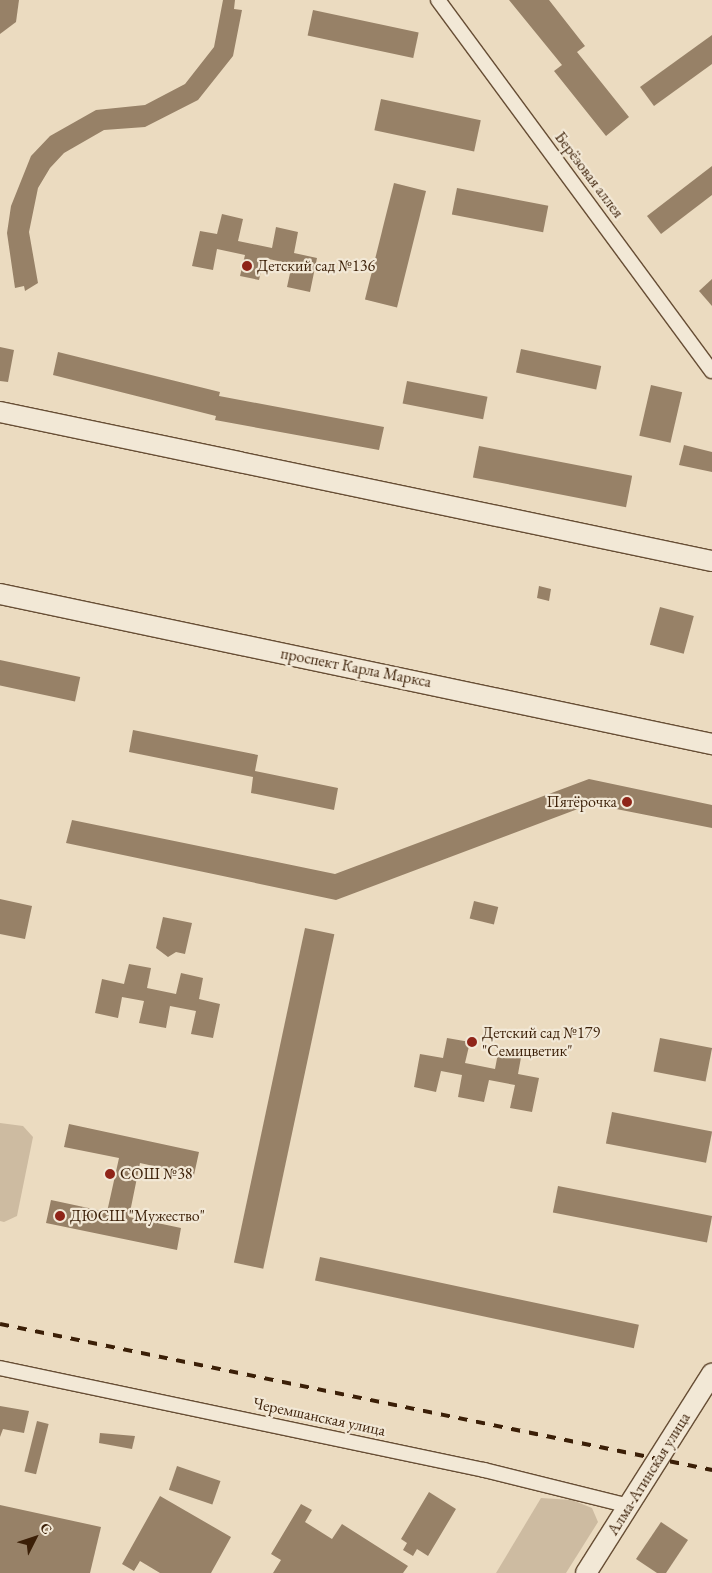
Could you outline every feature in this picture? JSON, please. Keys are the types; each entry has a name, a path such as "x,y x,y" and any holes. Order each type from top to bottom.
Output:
{"main road":[{"path":"0,412 712,561"},
{"name":"проспект Карла Маркса","path":"0,594 712,744"},
{"name":"Алма-Атинская улица","path":"586,1573 712,1374"}],"street":[{"name":"Берёзовая аллея","path":"438,0 712,371"},
{"name":"Черемшанская улица","path":"0,1368 484,1470 629,1506"}],"shaded area":[{"path":"0,1123 23,1126 33,1137 17,1216 4,1222 0,1221"},
{"path":"541,1498 572,1500 592,1508 598,1522 566,1573 496,1573"}],"building":[{"path":"0,0 19,0 16,22 0,34"},
{"path":"223,0 235,0 234,9 242,10 233,56 198,100 145,127 104,130 64,153 50,168 38,188 29,232 38,283 25,291 24,286 15,288 7,233 11,206 31,156 50,136 96,110 145,105 185,84 214,47"},
{"path":"509,0 549,0 585,46 577,52 629,117 606,136 554,71 562,65"},
{"path":"313,10 419,32 413,58 308,35"},
{"path":"712,35 712,64 654,106 640,87"},
{"path":"381,99 481,120 474,152 374,130"},
{"path":"712,166 712,195 661,234 647,216"},
{"path":"394,183 426,191 397,307 365,299"},
{"path":"457,188 548,206 543,232 452,215"},
{"path":"222,214 243,219 238,241 272,248 276,227 298,232 294,253 317,258 310,292 287,287 292,264 264,258 259,280 240,276 245,255 217,249 213,270 192,266 200,231 217,234"},
{"path":"712,279 712,306 699,291"},
{"path":"0,347 14,350 8,382 0,381"},
{"path":"521,349 601,366 596,390 516,372"},
{"path":"58,352 220,392 219,396 384,427 379,450 215,420 216,416 53,375"},
{"path":"407,381 487,397 483,419 403,404"},
{"path":"651,385 682,392 670,443 639,436"},
{"path":"684,445 712,452 712,472 679,465"},
{"path":"479,446 632,476 626,507 473,477"},
{"path":"539,586 551,589 549,601 537,598"},
{"path":"660,607 694,616 684,654 650,645"},
{"path":"0,660 80,677 75,702 0,686"},
{"path":"133,730 258,755 255,771 338,788 334,810 251,793 253,777 129,752"},
{"path":"589,779 712,805 712,828 591,804 336,900 66,843 72,820 335,874"},
{"path":"0,899 32,906 25,939 0,934"},
{"path":"474,901 498,907 494,925 470,918"},
{"path":"163,917 192,923 185,954 176,952 168,957 156,948"},
{"path":"305,928 334,934 263,1269 234,1263"},
{"path":"129,964 151,968 147,988 176,994 181,973 203,978 199,999 220,1004 213,1038 191,1034 196,1011 170,1006 166,1028 139,1023 144,1001 122,997 118,1018 95,1013 102,979 124,984"},
{"path":"447,1038 470,1042 465,1063 495,1069 499,1048 522,1052 518,1074 539,1078 532,1112 510,1108 515,1085 489,1080 484,1102 458,1097 462,1075 441,1071 436,1092 414,1087 420,1054 443,1058"},
{"path":"660,1038 712,1048 706,1081 654,1071"},
{"path":"612,1112 712,1131 706,1163 606,1143"},
{"path":"69,1124 199,1152 194,1175 140,1163 129,1217 181,1228 177,1250 46,1223 51,1200 107,1212 119,1158 64,1147"},
{"path":"558,1186 712,1216 707,1242 553,1213"},
{"path":"320,1257 639,1325 634,1348 315,1280"},
{"path":"0,1406 29,1411 24,1433 3,1429 0,1437"},
{"path":"37,1421 49,1424 36,1474 24,1471"},
{"path":"100,1433 135,1436 132,1449 99,1443"},
{"path":"177,1466 220,1481 212,1505 169,1490"},
{"path":"429,1492 456,1509 428,1556 417,1549 413,1556 403,1550 407,1543 401,1539"},
{"path":"160,1496 231,1537 211,1573 160,1573 140,1561 134,1571 122,1564"},
{"path":"301,1504 312,1510 305,1522 332,1539 342,1524 408,1566 403,1573 273,1573 281,1560 271,1554"},
{"path":"0,1505 101,1527 90,1573 0,1573"},
{"path":"661,1522 688,1540 666,1573 657,1573 636,1559"}],"railway":[{"path":"0,1324 712,1470"}],"place":[{"name":"Детский сад №136","path":"247,266"},
{"name":"Пятёрочка","path":"627,802"},
{"name":"Детский сад №179 \"Семицветик\"","path":"472,1042"},
{"name":"СОШ №38","path":"110,1174"},
{"name":"ДЮСШ \"Мужество\"","path":"60,1216"}]}
